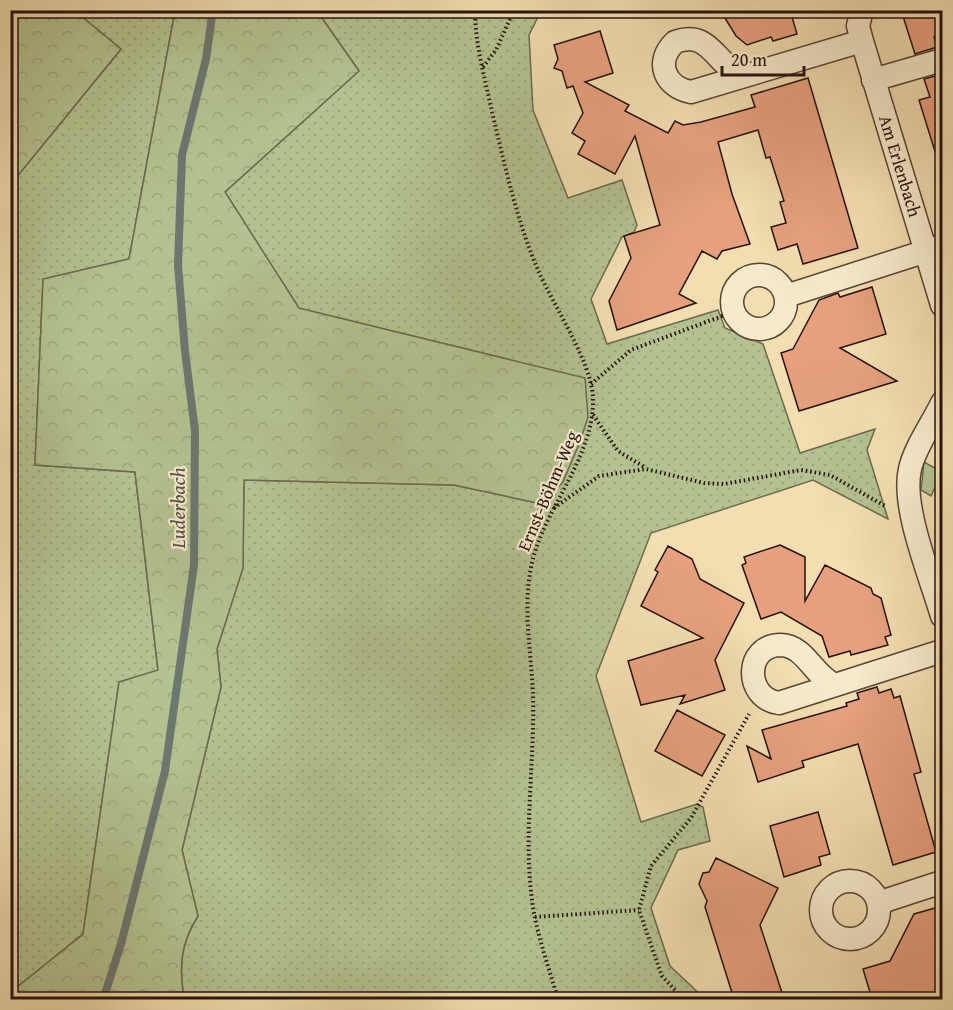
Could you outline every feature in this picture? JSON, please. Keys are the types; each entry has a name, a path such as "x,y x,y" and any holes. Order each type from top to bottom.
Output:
{"street":[{"name":"Am Erlenbach","path":"862,10 858,26 862,41 873,80 934,249 942,305"},
{"path":"744,76 862,41"},
{"path":"873,80 942,60"},
{"path":"786,296 934,249"},
{"path":"757,274 772,278 782,287 786,296 783,315 778,322 763,329 746,326 733,312 731,297 734,290 748,276 757,274"},
{"path":"942,403 910,468 908,491 912,516 942,616"},
{"path":"835,685 820,677 797,650 778,645 766,649 754,663 754,685 760,694 779,703 942,651"},
{"path":"878,903 942,882"}],"path":[{"name":"Ernst-Böhm-Weg","path":"475,10 475,40 514,203 538,269 591,384 592,414 588,432 569,478 551,510 533,556 528,601 533,730 530,877 535,917 558,999"},
{"path":"483,68 496,50 514,10"},
{"path":"591,384 631,350 733,312"},
{"path":"592,414 618,450 646,469 704,483 724,484 801,470 830,476 887,507"},
{"path":"551,510 599,476 646,469"},
{"path":"684,999 662,976 639,910 651,866 691,818 760,694"},
{"path":"535,917 639,910"}],"green space":[{"path":"11,10 75,11 121,49 11,184"},
{"path":"75,11 175,11 129,259 43,279 35,465 135,472 158,671 119,682 83,934 11,992 11,184 121,49"},
{"path":"175,11 317,11 359,71 225,192 299,308 585,378 588,417 563,482 542,504 454,485 244,480 243,568 217,649 221,687 182,850 198,916 184,946 182,956 184,999 11,999 11,992 83,934 119,682 158,670 135,472 35,465 43,279 129,259"},
{"path":"317,11 541,11 529,35 533,110 568,198 622,180 637,225 634,232 622,237 591,299 607,344 718,310 725,328 763,344 800,453 875,429 867,450 888,519 813,480 651,533 596,676 641,822 697,804 703,807 710,841 678,850 651,908 670,966 705,999 184,999 182,956 192,926 198,916 182,850 221,687 217,649 243,568 244,480 454,485 542,504 584,378 299,309 225,192 359,71"},
{"path":"924,462 942,472 931,496 921,490"}],"building":[{"path":"720,10 790,10 797,34 773,41 771,37 747,45 736,36"},
{"path":"901,10 942,10 942,34 934,37 937,47 915,54"},
{"path":"600,31 613,73 585,82 629,105 625,111 668,133 675,121 683,125 701,122 755,107 751,95 808,78 858,248 803,264 797,244 778,250 771,227 786,223 780,202 784,201 770,157 766,158 758,130 718,142 732,194 750,244 722,251 717,259 702,251 679,294 696,303 617,330 609,301 631,258 624,236 660,225 635,136 615,174 578,154 585,141 572,133 583,113 573,86 567,88 562,71 554,68 558,59 554,45"},
{"path":"942,74 942,158 937,158 919,100 930,97 924,79"},
{"path":"872,287 886,334 840,348 897,381 799,411 781,353 793,349 819,300 838,293 840,297"},
{"path":"780,545 805,557 805,601 825,565 871,588 873,594 881,598 891,635 885,637 888,645 851,655 850,651 829,657 822,636 781,612 761,619 742,565 746,563 744,557"},
{"path":"668,546 692,559 700,579 744,603 715,660 725,690 680,704 685,695 641,705 628,661 703,638 641,606 658,572 655,570"},
{"path":"877,687 879,693 891,689 894,698 900,696 921,772 914,774 936,852 893,865 858,744 802,761 804,767 758,782 747,746 771,759 762,730 847,706 846,703 859,699 857,693"},
{"path":"677,710 725,735 702,776 655,751"},
{"path":"818,812 830,854 819,857 821,865 784,877 770,826"},
{"path":"716,858 778,888 760,925 784,999 734,999 705,907 707,901 699,884 703,873 709,872"},
{"path":"942,906 942,999 872,999 863,969 890,961 914,914"}],"waterway":[{"name":"Luderbach","path":"103,1000 121,944 165,771 194,565 195,431 178,265 182,155 206,59 213,10"}]}
